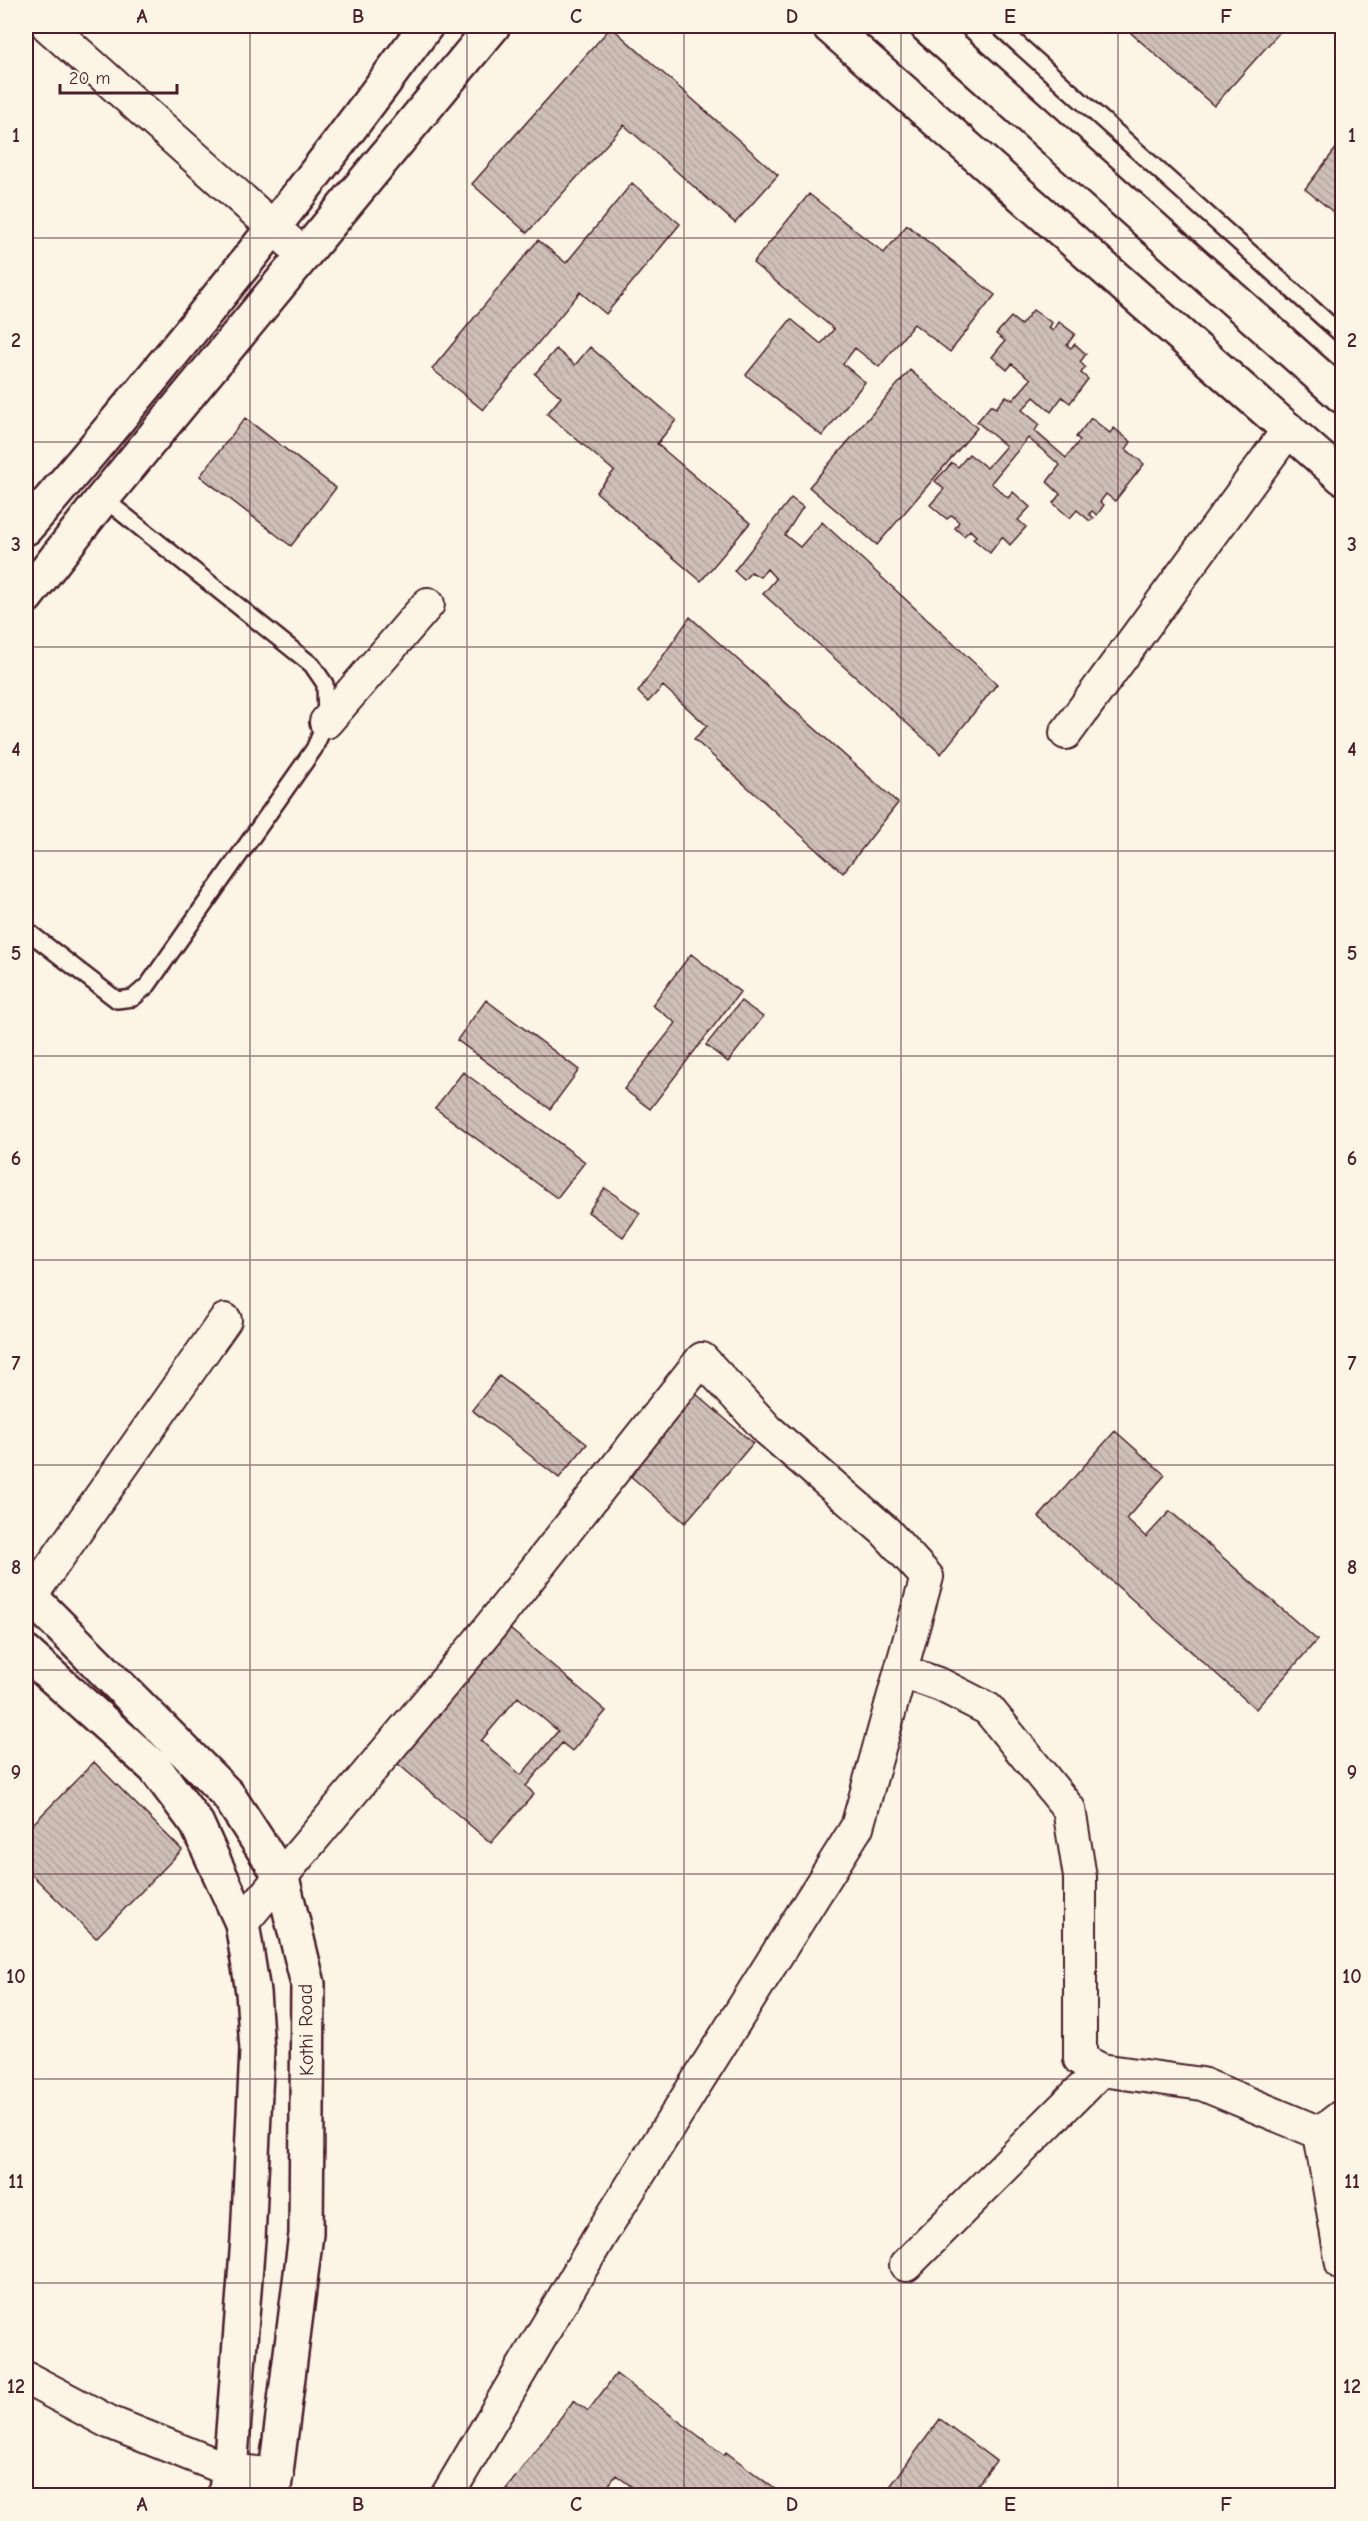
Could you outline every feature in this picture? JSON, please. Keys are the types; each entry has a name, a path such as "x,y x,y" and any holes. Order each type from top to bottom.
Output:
{"main road":[{"path":"26,528 74,473 274,229 426,26"},
{"path":"26,597 103,498 493,26"},
{"path":"829,26 1342,477"},
{"path":"927,26 1342,396"},
{"name":"Kothi Road","path":"28,1595 228,1795 282,1878 308,1984 306,2222 275,2485"},
{"path":"26,1653 155,1768 197,1824 242,1923 253,1992 257,2050 248,2239 227,2483"}],"street":[{"path":"48,26 304,255"},
{"path":"1066,733 1288,429"},
{"path":"326,722 428,604"},
{"path":"28,1595 225,1320"},
{"path":"242,1923 479,1641 702,1359 768,1431 885,1531 927,1576 857,1827 600,2236 447,2496"},
{"path":"901,1671 941,1685 988,1709 1069,1809 1080,1877 1080,2059 1101,2070 1202,2084 1331,2124 1342,2264"},
{"path":"906,2265 1101,2070"},
{"path":"26,2378 227,2483 275,2485"}],"lane":[{"path":"998,26 1342,335"},
{"path":"26,930 117,999 133,998 148,985 314,749 326,722 325,684 312,665 103,498"}],"building":[{"path":"1123,26 1285,26 1214,106"},
{"path":"611,27 778,175 735,223 624,125 527,233 472,184"},
{"path":"1342,143 1342,219 1305,189"},
{"path":"632,183 680,224 606,314 580,292 483,410 432,369 538,240 566,263"},
{"path":"809,194 884,253 907,225 995,295 950,352 914,324 879,367 855,348 843,364 865,382 822,436 746,375 791,319 821,344 834,329 753,263"},
{"path":"1033,310 1052,323 1049,328 1053,331 1059,322 1075,334 1067,345 1071,348 1075,344 1086,354 1080,362 1085,367 1081,373 1088,379 1070,403 1062,397 1051,412 1034,397 1022,410 1039,424 1035,431 1066,458 1080,440 1076,437 1091,418 1110,433 1114,428 1131,442 1126,449 1144,464 1115,501 1106,494 1100,502 1104,505 1097,515 1092,511 1089,514 1094,518 1090,521 1077,510 1070,518 1053,503 1060,494 1047,482 1060,465 1028,438 991,483 1008,498 1013,492 1030,507 1018,520 1026,527 1010,545 1002,537 990,553 973,539 976,536 970,530 964,536 955,528 959,522 952,515 947,519 930,505 944,489 935,481 952,463 958,467 969,454 987,468 1006,446 977,422 991,405 996,408 1006,396 1013,400 1031,379 1012,364 1007,370 992,357 1005,341 996,334 1011,317 1021,325"},
{"path":"590,347 676,420 657,444 750,523 701,581 596,492 614,471 547,414 561,397 535,374 556,349 575,365"},
{"path":"910,370 977,428 877,545 809,487"},
{"path":"245,418 336,488 291,546 200,476"},
{"path":"791,498 803,507 785,535 800,547 822,522 997,684 941,754 763,594 776,579 767,569 760,577 751,572 744,580 734,571"},
{"path":"690,617 898,803 843,873 694,739 707,726 663,686 648,702 638,692"},
{"path":"691,954 740,992 650,1109 624,1089 676,1023 652,1005"},
{"path":"486,1000 579,1070 550,1109 457,1040"},
{"path":"741,1001 763,1017 728,1062 706,1045"},
{"path":"463,1072 585,1162 557,1198 435,1108"},
{"path":"605,1188 640,1213 623,1237 588,1212"},
{"path":"499,1376 587,1444 559,1478 472,1410"},
{"path":"688,1387 753,1443 685,1523 620,1467"},
{"path":"1115,1431 1165,1475 1126,1519 1146,1537 1170,1511 1317,1640 1256,1709 1039,1517"},
{"path":"510,1629 606,1711 572,1751 562,1743 526,1786 534,1794 491,1843 397,1763","holes":["518,1697 558,1731 521,1775 481,1741"]},
{"path":"94,1762 182,1850 96,1938 26,1869 26,1831"},
{"path":"616,2374 724,2455 726,2452 784,2496 644,2496 616,2475 601,2496 506,2496 503,2493 574,2400 588,2411"},
{"path":"940,2419 996,2461 969,2496 883,2496"}]}
